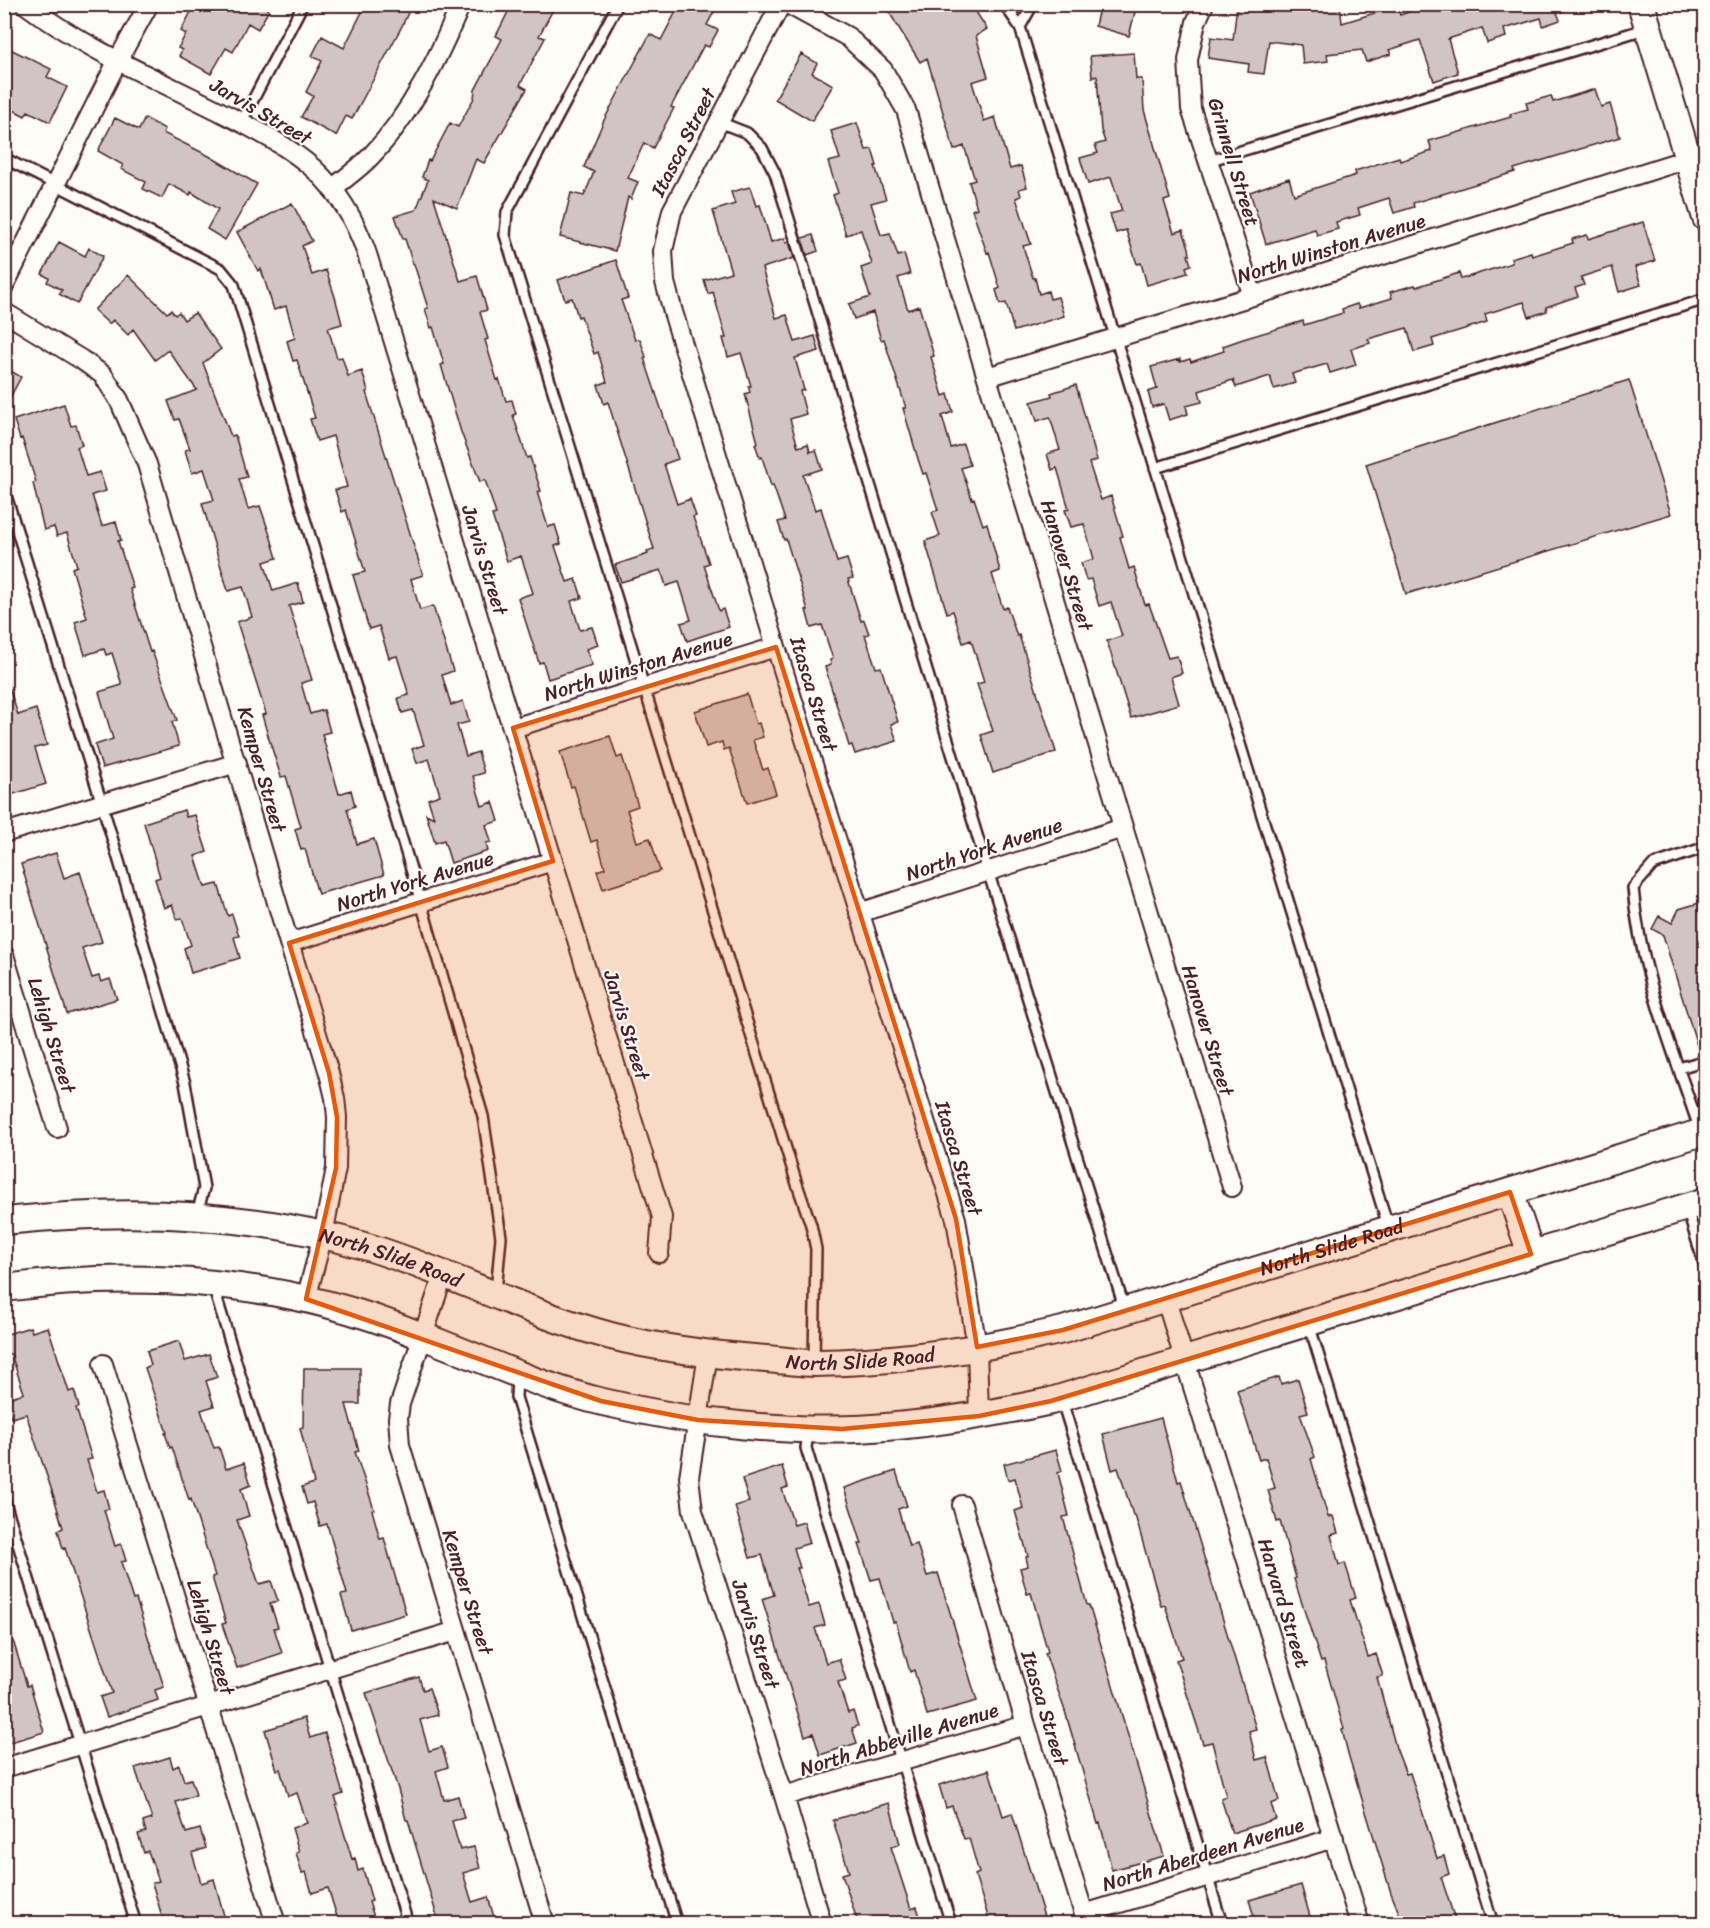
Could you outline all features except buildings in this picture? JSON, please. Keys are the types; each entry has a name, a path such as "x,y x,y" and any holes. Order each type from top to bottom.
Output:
{"main road":[{"path":"1644,16 1706,218"},
{"name":"North Slide Road","path":"4,1221 50,1216 123,1213 196,1216 269,1224 324,1235 371,1248 444,1273 535,1311 603,1334 708,1354 814,1363 895,1358 977,1347 1063,1330 1703,1132"},
{"path":"1510,1192 1531,1254"},
{"path":"4,1288 86,1280 140,1279 250,1289 340,1308 423,1336 517,1374 601,1401 653,1413 782,1428 894,1426 979,1416 1061,1398 1696,1204"}],"street":[{"path":"25,4 54,26 118,60"},
{"path":"4,286 118,60 149,4"},
{"path":"332,189 369,158 407,111 448,35 461,4"},
{"name":"Itasca Street","path":"781,4 672,211 663,251 665,282 776,647 956,1220 977,1347 979,1416"},
{"name":"Hanover Street","path":"788,4 848,37 883,70 906,110 1232,1188"},
{"name":"Grinnell Street","path":"1203,4 1196,22 1188,60 1191,109 1253,296"},
{"name":"Jarvis Street","path":"118,60 241,123 298,156 332,189 352,219 367,254 662,1217 659,1253"},
{"name":"North Winston Avenue","path":"987,376 1253,296 1687,159"},
{"name":"Kemper Street","path":"4,312 103,375 118,400 147,464 289,943 330,1073 337,1117 336,1168 324,1235 306,1299"},
{"name":"North Winston Avenue","path":"513,728 776,647"},
{"path":"4,833 237,763"},
{"name":"North York Avenue","path":"859,913 1123,828"},
{"name":"North York Avenue","path":"289,943 553,861"},
{"name":"Lehigh Street","path":"4,955 57,1128"},
{"name":"Kemper Street","path":"444,1273 400,1404 399,1445 545,1923"},
{"name":"Harvard Street","path":"1165,1297 1360,1923"},
{"name":"Jarvis Street","path":"708,1354 688,1477 693,1511 822,1923"},
{"name":"Lehigh Street","path":"103,1364 276,1923"},
{"name":"Itasca Street","path":"962,1505 1085,1919"},
{"path":"4,1768 456,1631"},
{"name":"North Abbeville Avenue","path":"784,1796 1026,1725"},
{"name":"North Aberdeen Avenue","path":"1085,1919 1208,1876 1334,1838"}],"lane":[{"path":"241,123 303,4"},
{"path":"618,4 507,212 505,235 792,1169 812,1225 816,1248 814,1363"},
{"path":"1004,4 1020,27 1389,1229"},
{"path":"1020,27 1033,4"},
{"path":"1208,160 1644,16"},
{"path":"719,122 747,133 762,148 775,173 1125,1310"},
{"path":"4,158 221,270 234,285 421,902 483,1116 501,1237 496,1294"},
{"path":"1155,468 1706,299"},
{"path":"4,489 102,804 184,1083 204,1188 196,1216"},
{"path":"1703,1132 1649,981 1635,920 1633,888 1653,865 1706,847"},
{"path":"1679,1068 1706,1060"},
{"path":"1696,1204 1706,1270"},
{"path":"213,1285 408,1923"},
{"path":"1308,1322 1493,1923"},
{"path":"517,1374 516,1397 677,1923"},
{"path":"1061,1398 1222,1923"},
{"path":"808,1428 806,1448 951,1923"},
{"path":"4,1499 136,1923"}],"highlighted area":[{"path":"776,647 956,1219 977,1347 1063,1330 1510,1192 1531,1254 1051,1401 979,1416 842,1429 698,1420 601,1401 306,1299 336,1168 337,1117 329,1073 289,943 553,861 513,728"}]}
